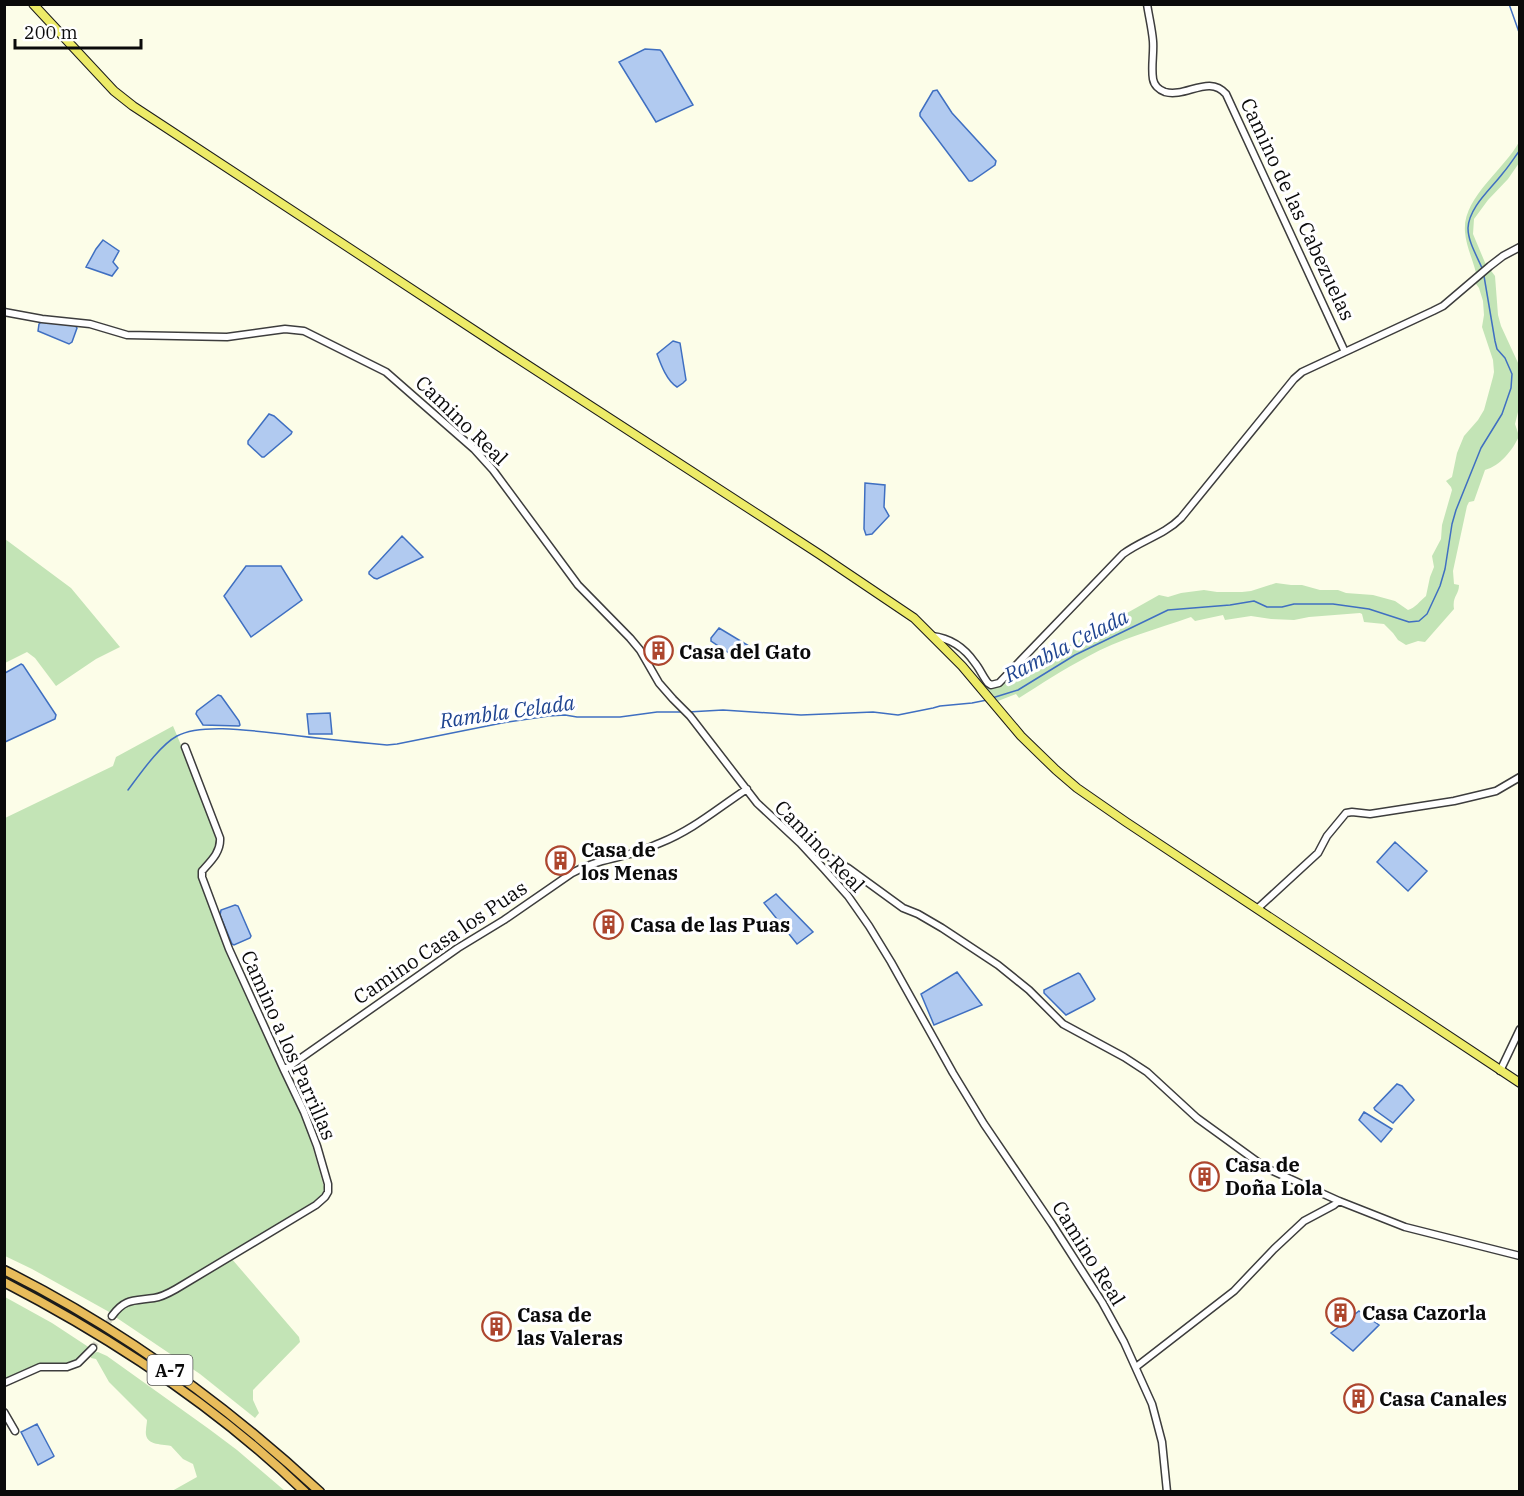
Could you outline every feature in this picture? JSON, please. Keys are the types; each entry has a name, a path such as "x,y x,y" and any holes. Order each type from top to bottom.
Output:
{"highway":[{"name":"A-7","path":"4,1270 79,1311 172,1371 259,1438 320,1491"},
{"name":"A-7","path":"4,1281 70,1318 149,1368 225,1424 305,1491"}],"main road":[{"path":"33,4 114,91 133,106 914,618 962,666 1021,736 1077,788 1520,1083"}],"street":[{"name":"Camino de las Cabezuelas","path":"1147,4 1153,42 1155,84 1167,93 1209,85 1217,86 1226,94 1345,351"},
{"path":"932,636 945,637 954,642 974,661 988,683 991,685 999,683 1123,554 1136,545 1172,528 1302,372 1443,306 1503,256 1520,247"},
{"name":"Camino Real","path":"4,312 94,325 128,335 227,338 285,329 304,331 386,372 474,449 504,484 578,585 640,650 659,683 690,716 757,803 824,868 869,926 953,1073 1102,1302 1124,1342 1152,1404 1162,1442 1167,1491"},
{"name":"Camino a los Parrillas","path":"112,1316 117,1309 133,1300 153,1298 176,1289 316,1205 328,1192 328,1184 317,1146 304,1112 229,949 202,877 202,871 220,847 220,838 185,747"},
{"path":"1257,909 1318,853 1327,836 1346,813 1376,814 1454,801 1496,791 1520,777"},
{"name":"Camino Casa los Puas","path":"284,1070 458,948 504,920 572,873 601,860 630,854 663,842 700,823 747,789"},
{"path":"800,843 848,868 903,908 922,916 998,965 1029,990 1063,1024 1147,1072 1197,1118 1266,1168 1339,1201 1405,1227 1520,1256"},
{"path":"1500,1071 1520,1029"},
{"path":"1136,1367 1234,1290 1304,1221 1339,1201"},
{"path":"4,1383 40,1367 67,1367 78,1363 93,1348"},
{"path":"4,1412 15,1431"}],"green space":[{"path":"1519,142 1519,163 1474,219 1473,234 1486,265 1476,273 1468,248 1465,232 1466,220 1477,196"},
{"path":"1489,268 1495,276 1501,326 1519,365 1519,408 1515,424 1519,436 1505,457 1496,465 1485,470 1474,501 1469,502 1467,506 1453,571 1454,584 1459,585 1454,609 1425,642 1418,641 1406,645 1398,640 1384,624 1364,622 1360,613 1294,620 1251,616 1225,620 1223,615 1195,621 1191,617 1099,651 1019,698 1016,694 998,701 985,687 1006,677 1009,679 1016,675 1030,673 1063,649 1159,595 1168,597 1204,590 1242,592 1276,583 1373,595 1395,601 1408,610 1415,606 1426,596 1434,567 1432,556 1441,539 1442,525 1452,490 1446,481 1452,477 1457,453 1464,436 1484,410 1493,377 1493,360 1482,327 1483,301 1474,281"},
{"path":"5,539 71,588 120,647 96,659 56,686 35,658 27,652 5,663"},
{"path":"173,726 218,838 215,852 199,871 199,880 241,985 306,1124 324,1187 323,1194 317,1200 165,1292 144,1297 111,1313 5,1256 5,818 113,766 116,757"},
{"path":"231,1258 299,1337 300,1342 253,1390 253,1400 259,1413 255,1418 200,1374 114,1316 126,1304 157,1299"},
{"path":"5,1297 52,1323 90,1348 78,1361 67,1365 45,1365 5,1380"},
{"path":"98,1352 107,1356 209,1429 285,1491 172,1491 197,1477 193,1464 183,1459 171,1446 153,1443 147,1439 147,1420 109,1382 96,1359 91,1358 92,1353"}],"water":[{"path":"645,49 662,52 693,105 656,122 619,62"},
{"path":"937,90 952,113 996,161 995,165 972,181 969,181 920,116 933,91"},
{"path":"103,240 119,251 113,262 118,268 112,276 86,267"},
{"path":"41,322 75,325 77,328 72,342 69,344 38,331"},
{"path":"673,341 680,343 686,380 677,387 667,377 657,354"},
{"path":"269,414 292,432 262,457 248,444 248,441"},
{"path":"865,483 885,485 884,507 889,516 872,534 866,535 864,529"},
{"path":"402,536 423,557 377,579 374,578 369,572"},
{"path":"246,566 281,566 302,600 251,637 224,596"},
{"path":"719,628 749,646 741,659 711,641"},
{"path":"21,664 56,715 55,719 5,742 5,673"},
{"path":"218,695 239,721 239,726 203,725 196,714 197,711"},
{"path":"330,713 332,734 309,734 307,714"},
{"path":"1395,842 1427,871 1408,891 1377,862"},
{"path":"776,894 813,932 797,944 764,903"},
{"path":"238,906 251,936 234,945 220,915 221,910"},
{"path":"957,972 982,1005 934,1025 921,994"},
{"path":"1078,973 1095,999 1066,1015 1044,993 1044,990"},
{"path":"1397,1084 1402,1086 1414,1100 1393,1123 1374,1108"},
{"path":"1364,1112 1392,1129 1381,1142 1359,1120"},
{"path":"1359,1311 1379,1325 1353,1351 1331,1333"},
{"path":"37,1424 54,1456 38,1465 21,1432"}],"waterway":[{"name":"Rambla Celada","path":"1509,4 1520,35"},
{"name":"Rambla Celada","path":"1482,268 1469,238 1469,220 1481,199 1520,150"},
{"name":"Rambla Celada","path":"992,698 1018,690 1075,655 1168,610 1254,601 1267,607 1333,604 1369,609 1409,622 1419,621 1427,614 1440,586 1456,510 1481,448 1502,414 1511,388 1512,374 1505,358 1497,349 1495,341 1484,276"},
{"name":"Rambla Celada","path":"688,712 723,710 801,715 873,712 898,715 940,706 987,700"},
{"name":"Rambla Celada","path":"128,790 151,760 171,740 188,732 202,730 249,730 387,745 549,716 620,717 657,712 684,712"}],"tunnel":[{"path":"93,1348 112,1316"}],"place":[{"name":"Casa del Gato","path":"658,651"},
{"name":"Casa de los Menas","path":"560,860"},
{"name":"Casa de las Puas","path":"609,924"},
{"name":"Casa de Doña Lola","path":"1204,1176"},
{"name":"Casa Cazorla","path":"1341,1312"},
{"name":"Casa de las Valeras","path":"496,1326"},
{"name":"Casa Canales","path":"1358,1398"}]}
